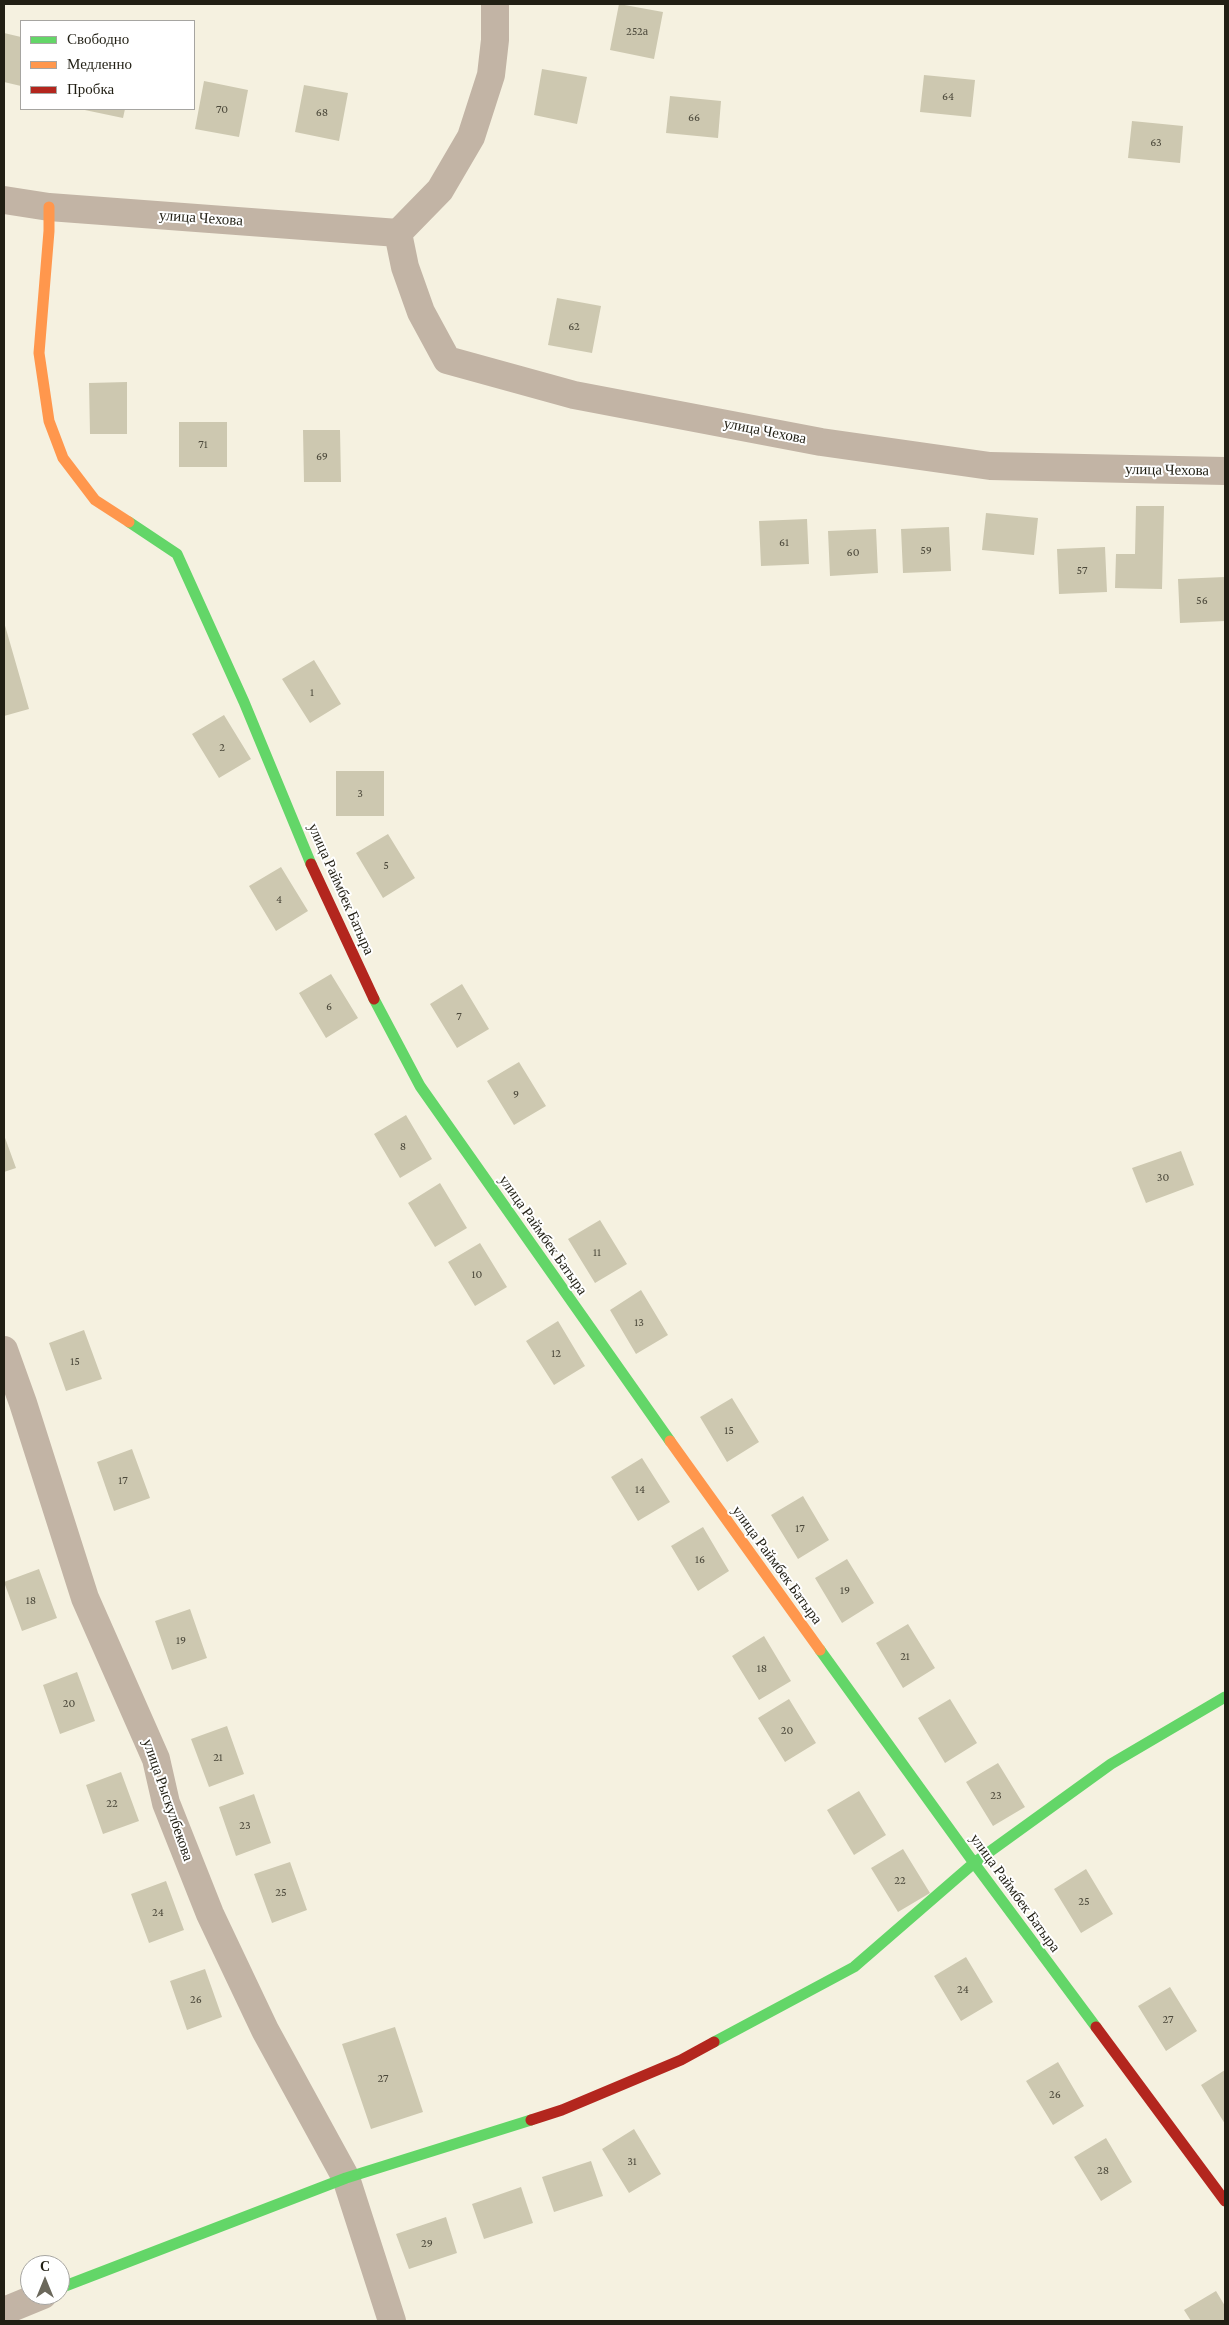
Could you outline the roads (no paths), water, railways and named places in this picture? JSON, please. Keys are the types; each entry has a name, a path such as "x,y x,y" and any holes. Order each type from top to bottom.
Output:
{"street":[{"path":"398,233 440,190 472,137 491,75 495,40 495,4"},
{"name":"улица Чехова","path":"4,200 49,207 398,233 405,267 421,312 447,360 574,395 831,443 990,466 1225,471"},
{"name":"улица Раймбек Батыра","path":"49,207 49,231 39,353 49,421 63,458 95,500 177,554 244,702 324,895 381,1013 420,1086 655,1420 974,1863 1225,2201"},
{"name":"улица Рыскулбекова","path":"4,1350 23,1403 85,1598 156,1759 166,1803 210,1914 265,2030 346,2178 392,2321"},
{"path":"70,2284 346,2178 562,2110 681,2060 854,1967 974,1863 1111,1764 1225,1697"},
{"path":"4,2311 20,2304"}]}
